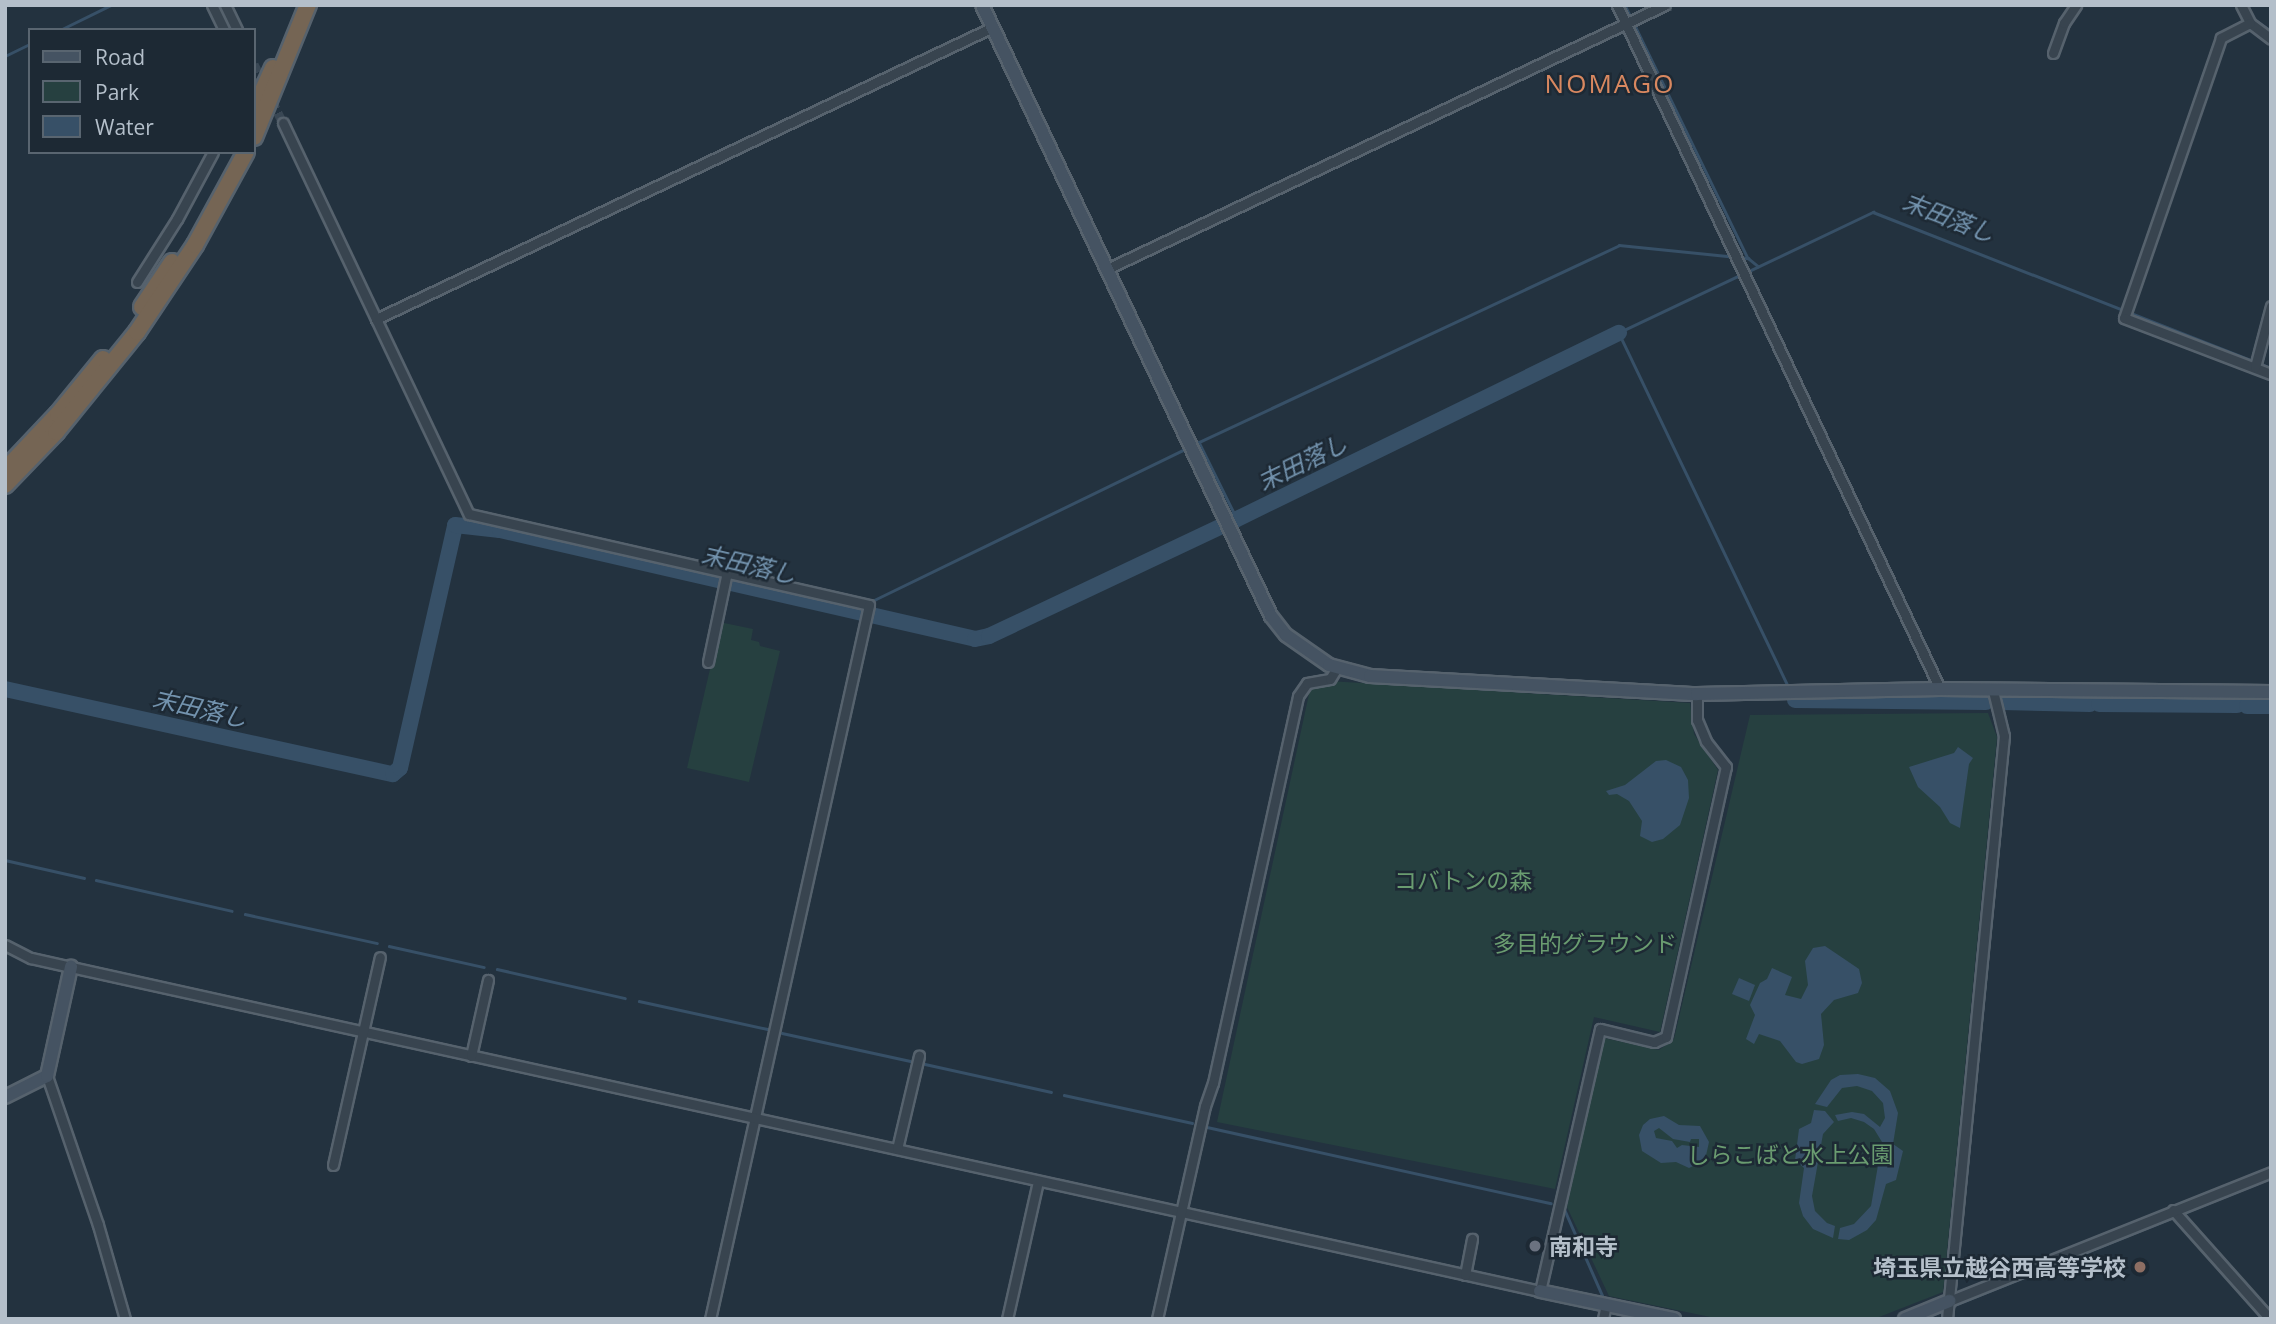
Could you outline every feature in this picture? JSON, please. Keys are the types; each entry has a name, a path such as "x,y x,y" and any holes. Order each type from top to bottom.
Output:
{"highway":[{"path":"256,105 297,5"},
{"path":"256,132 309,5"},
{"path":"5,470 58,414 129,326 190,233 233,154"},
{"path":"5,485 56,432 137,331 195,245 245,154"}],"street":[{"path":"212,5 223,28"},
{"path":"225,5 236,28"},
{"path":"982,5 1109,268 1231,533 1277,624 1312,656 1337,668 1370,676 1698,694 1940,689 2271,692"},
{"path":"1617,5 1940,689"},
{"path":"1109,268 1665,5"},
{"path":"2053,53 2064,23 2076,5"},
{"path":"2241,5 2250,23 2271,39"},
{"path":"2250,23 2221,38 2124,318 2271,374"},
{"path":"376,319 993,27"},
{"path":"283,123 469,514 869,605 710,1319"},
{"path":"137,282 177,219 212,154"},
{"path":"2255,368 2271,306"},
{"path":"708,662 727,572"},
{"path":"1157,1319 1205,1106 1213,1083 1298,696 1307,683 1330,678 1337,668"},
{"path":"1948,1319 2004,736 1993,691"},
{"path":"1540,1291 1600,1029 1654,1042 1666,1037 1726,767 1706,741 1697,720 1698,694"},
{"path":"5,945 31,958 71,967 1180,1213 1674,1319"},
{"path":"333,1165 380,957"},
{"path":"71,967 47,1076 98,1225 125,1319"},
{"path":"471,1056 488,980"},
{"path":"897,1149 919,1056"},
{"path":"5,1097 47,1076"},
{"path":"1905,1319 2271,1172"},
{"path":"1007,1319 1038,1181"},
{"path":"2173,1210 2270,1319"},
{"path":"1465,1275 1472,1239"},
{"path":"1602,1319 1606,1304"}],"green space":[{"path":"724,623 753,629 751,640 759,642 760,646 780,651 749,782 687,768 720,626"},
{"name":"コバトンの森","path":"1312,680 1690,703 1694,734 1718,770 1660,1032 1594,1017 1555,1189 1217,1122"},
{"name":"しらこばと水上公園","path":"1988,713 1997,737 1943,1292 1874,1319 1720,1319 1609,1296 1567,1207 1601,1043 1604,1038 1659,1050 1674,1039 1750,715"}],"water":[{"path":"1958,747 1973,758 1969,764 1960,828 1950,823 1940,807 1918,787 1909,767 1954,753"},
{"path":"1666,760 1681,767 1688,780 1689,798 1680,825 1663,839 1652,842 1640,836 1642,821 1629,801 1617,794 1609,795 1606,791 1625,785 1656,761"},
{"path":"1825,946 1859,969 1862,983 1858,993 1834,1000 1821,1014 1824,1045 1819,1059 1802,1064 1796,1062 1780,1041 1759,1034 1754,1044 1746,1039 1755,1015 1750,1005 1760,983 1767,979 1772,968 1792,977 1785,995 1801,999 1808,985 1805,961 1813,948"},
{"path":"1739,978 1755,985 1749,1001 1732,994"},
{"path":"1858,1074 1875,1078 1890,1091 1898,1113 1893,1144 1903,1151 1896,1180 1886,1184 1876,1220 1867,1230 1849,1240 1838,1239 1840,1228 1854,1224 1871,1206 1882,1142 1874,1129 1864,1122 1851,1118 1838,1121 1835,1115 1852,1112 1864,1114 1880,1127 1885,1118 1883,1103 1872,1091 1857,1086 1842,1088 1827,1107 1815,1104 1831,1080 1840,1075"},
{"path":"1814,1110 1825,1111 1834,1122 1823,1134 1812,1196 1815,1211 1827,1223 1835,1226 1833,1238 1813,1229 1803,1216 1799,1203 1804,1168 1795,1160 1799,1129 1811,1123"},
{"path":"1664,1116 1679,1125 1700,1126 1709,1142 1705,1160 1689,1168 1676,1162 1661,1163 1642,1151 1639,1135 1643,1125 1650,1119","holes":["1659,1128 1673,1139 1690,1142 1691,1139 1699,1139 1699,1147 1682,1145 1677,1148 1672,1141 1656,1138 1654,1131"]}],"waterway":[{"path":"64,28 111,5"},
{"path":"1625,5 1748,258 1758,266"},
{"path":"2246,5 2254,19 2271,31"},
{"path":"5,56 28,45"},
{"name":"末田落し","path":"1747,272 1873,212 2271,368"},
{"path":"1195,444 1619,245 1748,258"},
{"name":"末田落し","path":"1741,275 1619,333 1788,685"},
{"name":"末田落し","path":"5,689 393,774 400,768 455,525 500,530 975,639 989,636 1237,519 1619,333"},
{"path":"1199,442 1237,519"},
{"path":"870,602 1185,449"},
{"name":"末田落し","path":"851,611 861,606"},
{"name":"末田落し","path":"1795,700 1986,702"},
{"name":"末田落し","path":"2002,702 2090,704"},
{"name":"末田落し","path":"2099,704 2237,705"},
{"name":"末田落し","path":"2247,706 2271,706"},
{"path":"5,860 84,878"},
{"path":"96,880 232,911"},
{"path":"245,914 377,943"},
{"path":"389,946 484,967"},
{"path":"497,969 625,998"},
{"path":"639,1001 767,1029"},
{"path":"782,1033 910,1061"},
{"path":"925,1064 1051,1092"},
{"path":"1064,1095 1192,1123"},
{"path":"1207,1127 1551,1203"},
{"path":"1952,1306 2271,1178"},
{"path":"1563,1206 1604,1299"},
{"path":"1923,1319 1943,1310"}],"tunnel":[{"path":"256,68 283,123"}],"place":[{"name":"南和寺","path":"1535,1246"},
{"name":"埼玉県立越谷西高等学校","path":"2140,1267"}],"district":[{"name":"NOMAGO","path":"1610,84"}],"park label":[{"name":"多目的グラウンド","path":"1585,943"}]}
